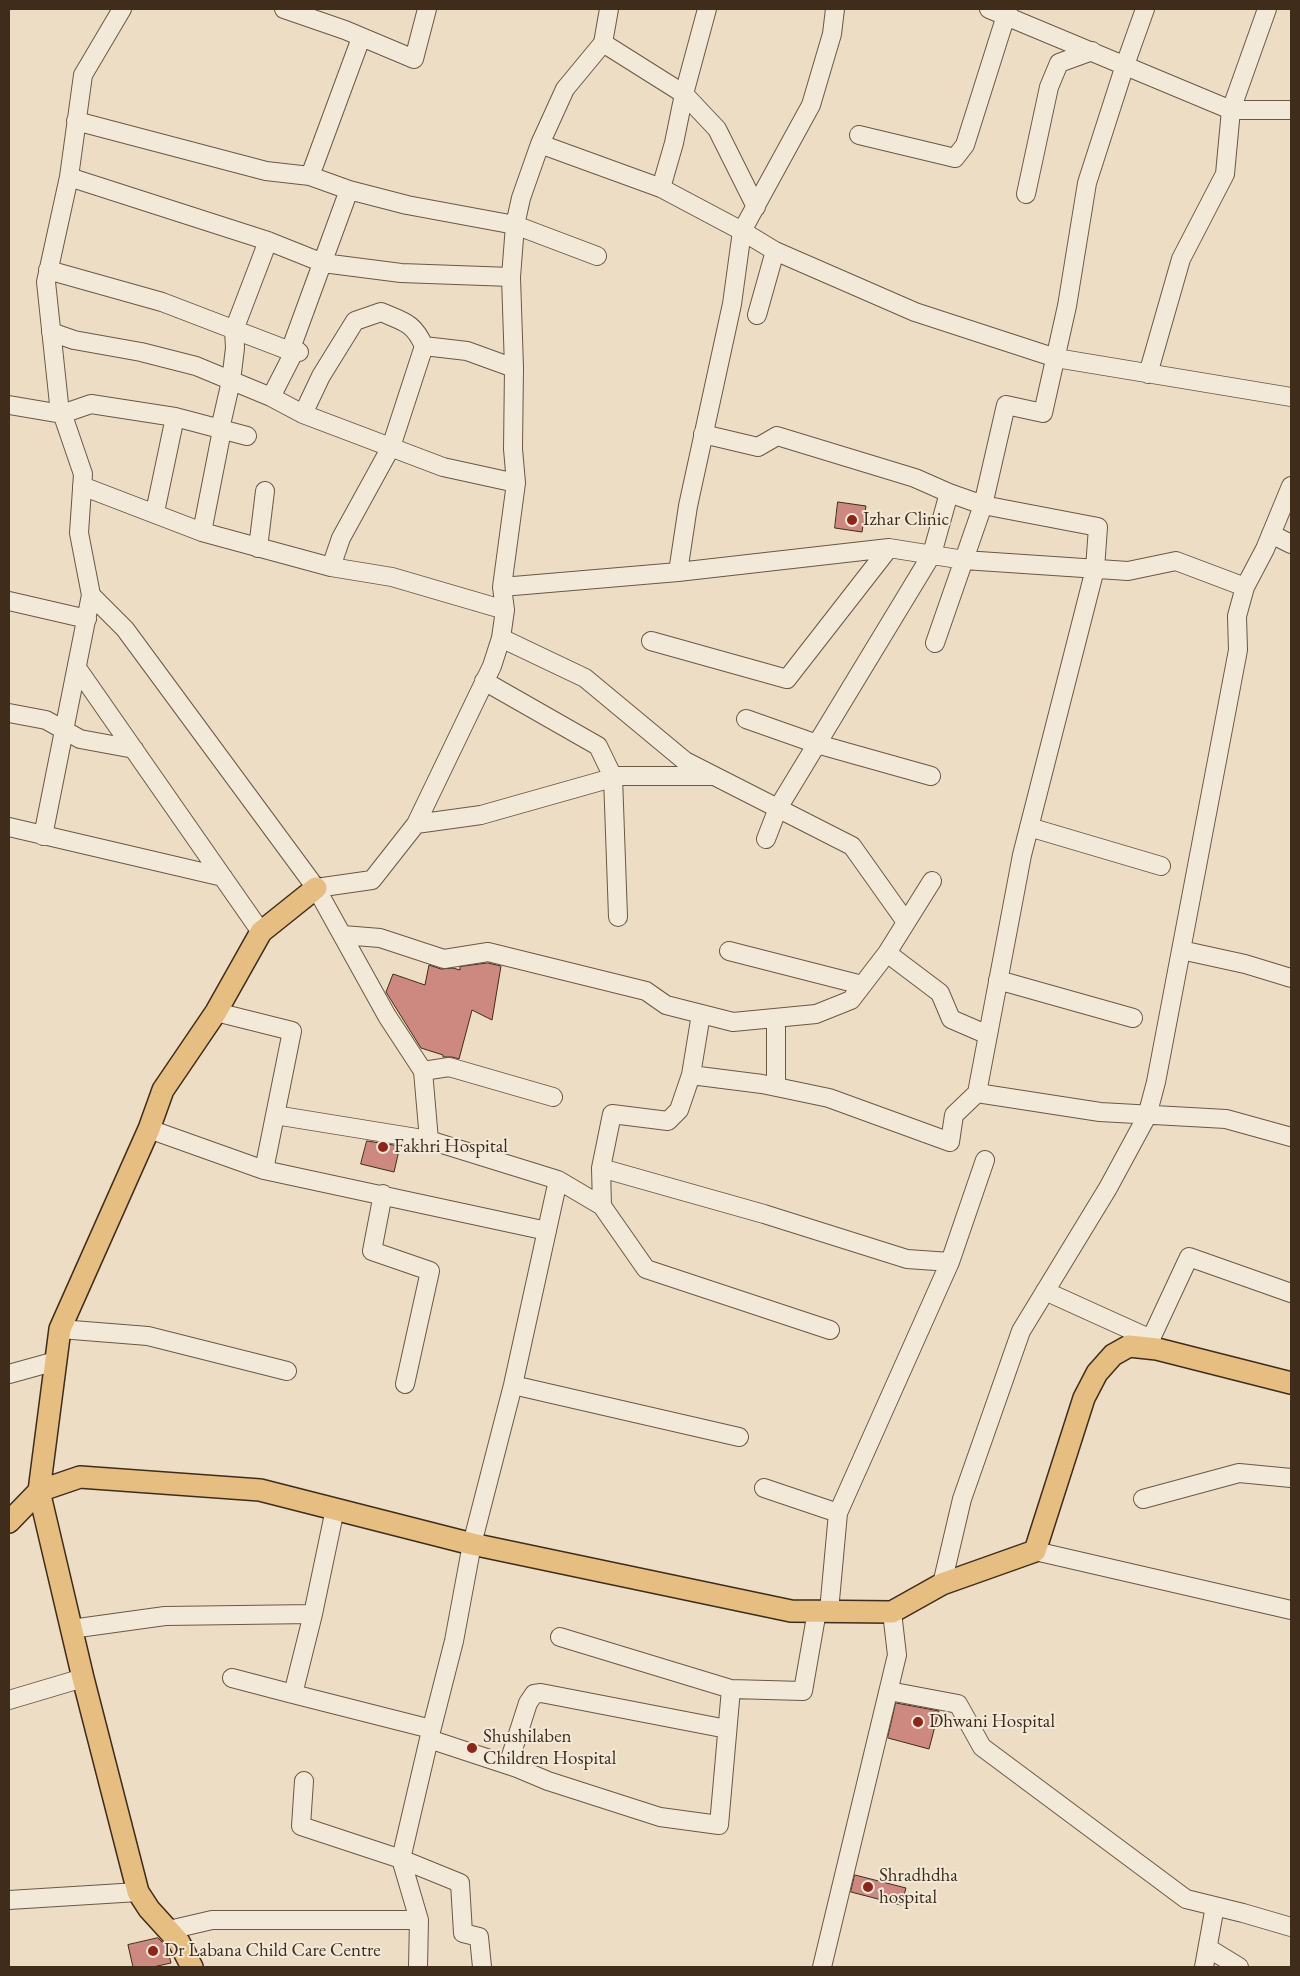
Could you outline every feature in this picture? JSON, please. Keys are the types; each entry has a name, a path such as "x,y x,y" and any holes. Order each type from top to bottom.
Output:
{"main road":[{"path":"192,1967 179,1942 149,1909 138,1892 83,1678 39,1491 60,1330 148,1129 163,1090 216,1012 261,932 316,888"},
{"path":"9,1522 39,1491 80,1477 260,1490 472,1544 791,1611 892,1612 942,1584 1035,1551 1084,1398 1097,1373 1113,1355 1129,1346 1149,1343 1291,1383"}],"street":[{"path":"43,836 91,596 79,534 83,474 59,404 46,282 69,177 83,75 122,9"},
{"path":"284,9 345,30 414,59 427,9"},
{"path":"316,888 372,880 416,824 492,666 505,610 502,587 516,483 513,449 514,368 511,277 515,225 521,198 540,144 565,89 603,43 609,9"},
{"path":"661,188 707,9"},
{"path":"678,572 688,506 732,304 742,231 810,105 832,34 835,9"},
{"path":"935,643 983,505 1006,405 1044,413 1067,306 1087,183 1145,9"},
{"path":"1148,374 1181,259 1225,174 1230,110 1267,9"},
{"path":"859,136 955,158 965,145 1000,11 1230,110 1291,110"},
{"path":"310,176 361,38"},
{"path":"603,43 684,94 717,129 756,207"},
{"path":"1026,194 1049,87 1059,63 1092,51"},
{"path":"76,121 266,171 310,176 349,190 407,206 515,225 598,256"},
{"path":"540,144 661,188 742,231 775,251 915,312 1056,358 1291,397"},
{"path":"69,177 268,241 323,263 401,273 511,277"},
{"path":"271,397 294,352 349,190"},
{"path":"202,532 222,430 220,429 231,381 235,348 234,330 268,241"},
{"path":"757,314 775,251"},
{"path":"48,270 162,302 294,352"},
{"path":"304,414 321,376 355,321 381,312 406,322 417,331 424,346 392,447 341,538 331,567"},
{"path":"51,332 74,340 141,352 196,366 271,397 304,414 443,467 516,483"},
{"path":"424,346 467,351 514,368"},
{"path":"9,405 62,414 91,404 175,418 247,436"},
{"path":"155,512 175,418"},
{"path":"691,1075 776,1087 829,1098 950,1142 954,1115 977,1092 1029,827 1095,569 1098,528 983,505 949,494 915,478 777,436 758,447 703,434"},
{"path":"82,486 155,512 202,532 331,567 392,577 505,610"},
{"path":"942,1584 962,1499 1021,1331 1108,1188 1147,1116 1156,1082 1226,723 1238,650 1237,616 1245,587 1271,534 1291,486"},
{"path":"258,548 265,491"},
{"path":"766,840 778,808 932,554 949,494"},
{"path":"1271,534 1291,544"},
{"path":"502,587 678,572 889,548 964,560 1128,571 1176,561 1245,587"},
{"path":"651,641 787,680 889,548"},
{"path":"91,596 125,629 316,888 387,1016 423,1071 429,1140"},
{"path":"9,602 86,619"},
{"path":"500,638 585,678 685,761 852,846 906,922"},
{"path":"77,668 261,932"},
{"path":"484,681 598,746 613,777 618,917"},
{"path":"9,713 46,720 80,738 134,749"},
{"path":"746,719 817,744 931,776"},
{"path":"416,824 481,816 619,776 715,776"},
{"path":"1029,827 1161,866"},
{"path":"9,828 222,877"},
{"path":"342,936 380,938 444,959 488,952 646,991 666,1005 733,1022 776,1018 816,1014 851,1000 887,953 932,881"},
{"path":"1181,950 1245,964 1291,978"},
{"path":"729,951 862,986"},
{"path":"887,953 940,993 951,1019 988,1035"},
{"path":"998,980 1133,1018"},
{"path":"216,1012 292,1031 264,1170"},
{"path":"602,1206 601,1168 612,1114 668,1121 679,1110 691,1075 701,1014"},
{"path":"776,1018 776,1087"},
{"path":"423,1071 449,1068 553,1097"},
{"path":"977,1092 1100,1112 1226,1119 1291,1137"},
{"path":"275,1115 429,1140 558,1180 602,1206 646,1269 830,1330"},
{"path":"148,1129 264,1170 383,1194 547,1231"},
{"path":"560,1637 731,1689 803,1691 823,1611 838,1512 950,1262 985,1160"},
{"path":"601,1168 764,1214 907,1259 950,1262"},
{"path":"418,1967 419,1920 401,1859 454,1641 472,1544 513,1386 558,1180"},
{"path":"383,1194 372,1251 430,1271 405,1384"},
{"path":"1045,1291 1149,1343 1189,1257 1291,1293"},
{"path":"60,1330 148,1336 287,1372"},
{"path":"9,1374 56,1361"},
{"path":"513,1386 739,1437"},
{"path":"1143,1499 1240,1473 1291,1478"},
{"path":"764,1488 838,1512"},
{"path":"293,1694 313,1614 335,1509"},
{"path":"1035,1551 1291,1610"},
{"path":"822,1967 897,1656 892,1612"},
{"path":"71,1629 165,1616 313,1614"},
{"path":"9,1700 83,1678"},
{"path":"232,1678 430,1734 548,1781 660,1817 719,1825 731,1689"},
{"path":"889,1691 958,1704 982,1748 1186,1899 1291,1927"},
{"path":"508,1766 528,1703 534,1694 541,1693 728,1729"},
{"path":"304,1781 301,1826 401,1859 460,1883 462,1933 479,1937 482,1967"},
{"path":"9,1900 138,1892"},
{"path":"1204,1967 1215,1906"},
{"path":"169,1930 212,1920 419,1920"},
{"path":"1208,1948 1239,1967"}],"building":[{"path":"838,502 866,506 862,532 835,528"},
{"path":"488,963 501,966 492,1020 472,1010 459,1059 443,1057 443,1055 421,1048 386,992 393,974 425,985 429,965 441,969 453,968 460,970 460,967"},
{"path":"367,1141 400,1146 394,1172 361,1164"},
{"path":"896,1703 939,1711 929,1749 888,1738"},
{"path":"855,1875 906,1888 901,1905 851,1892"},
{"path":"158,1938 167,1947 171,1963 153,1967 133,1967 128,1945"}],"place":[{"name":"Izhar Clinic","path":"852,520"},
{"name":"Fakhri Hospital","path":"383,1147"},
{"name":"Dhwani Hospital","path":"918,1722"},
{"name":"Shushilaben Children Hospital","path":"472,1748"},
{"name":"Shradhdha hospital","path":"868,1887"},
{"name":"Dr Labana Child Care Centre","path":"153,1951"}]}
